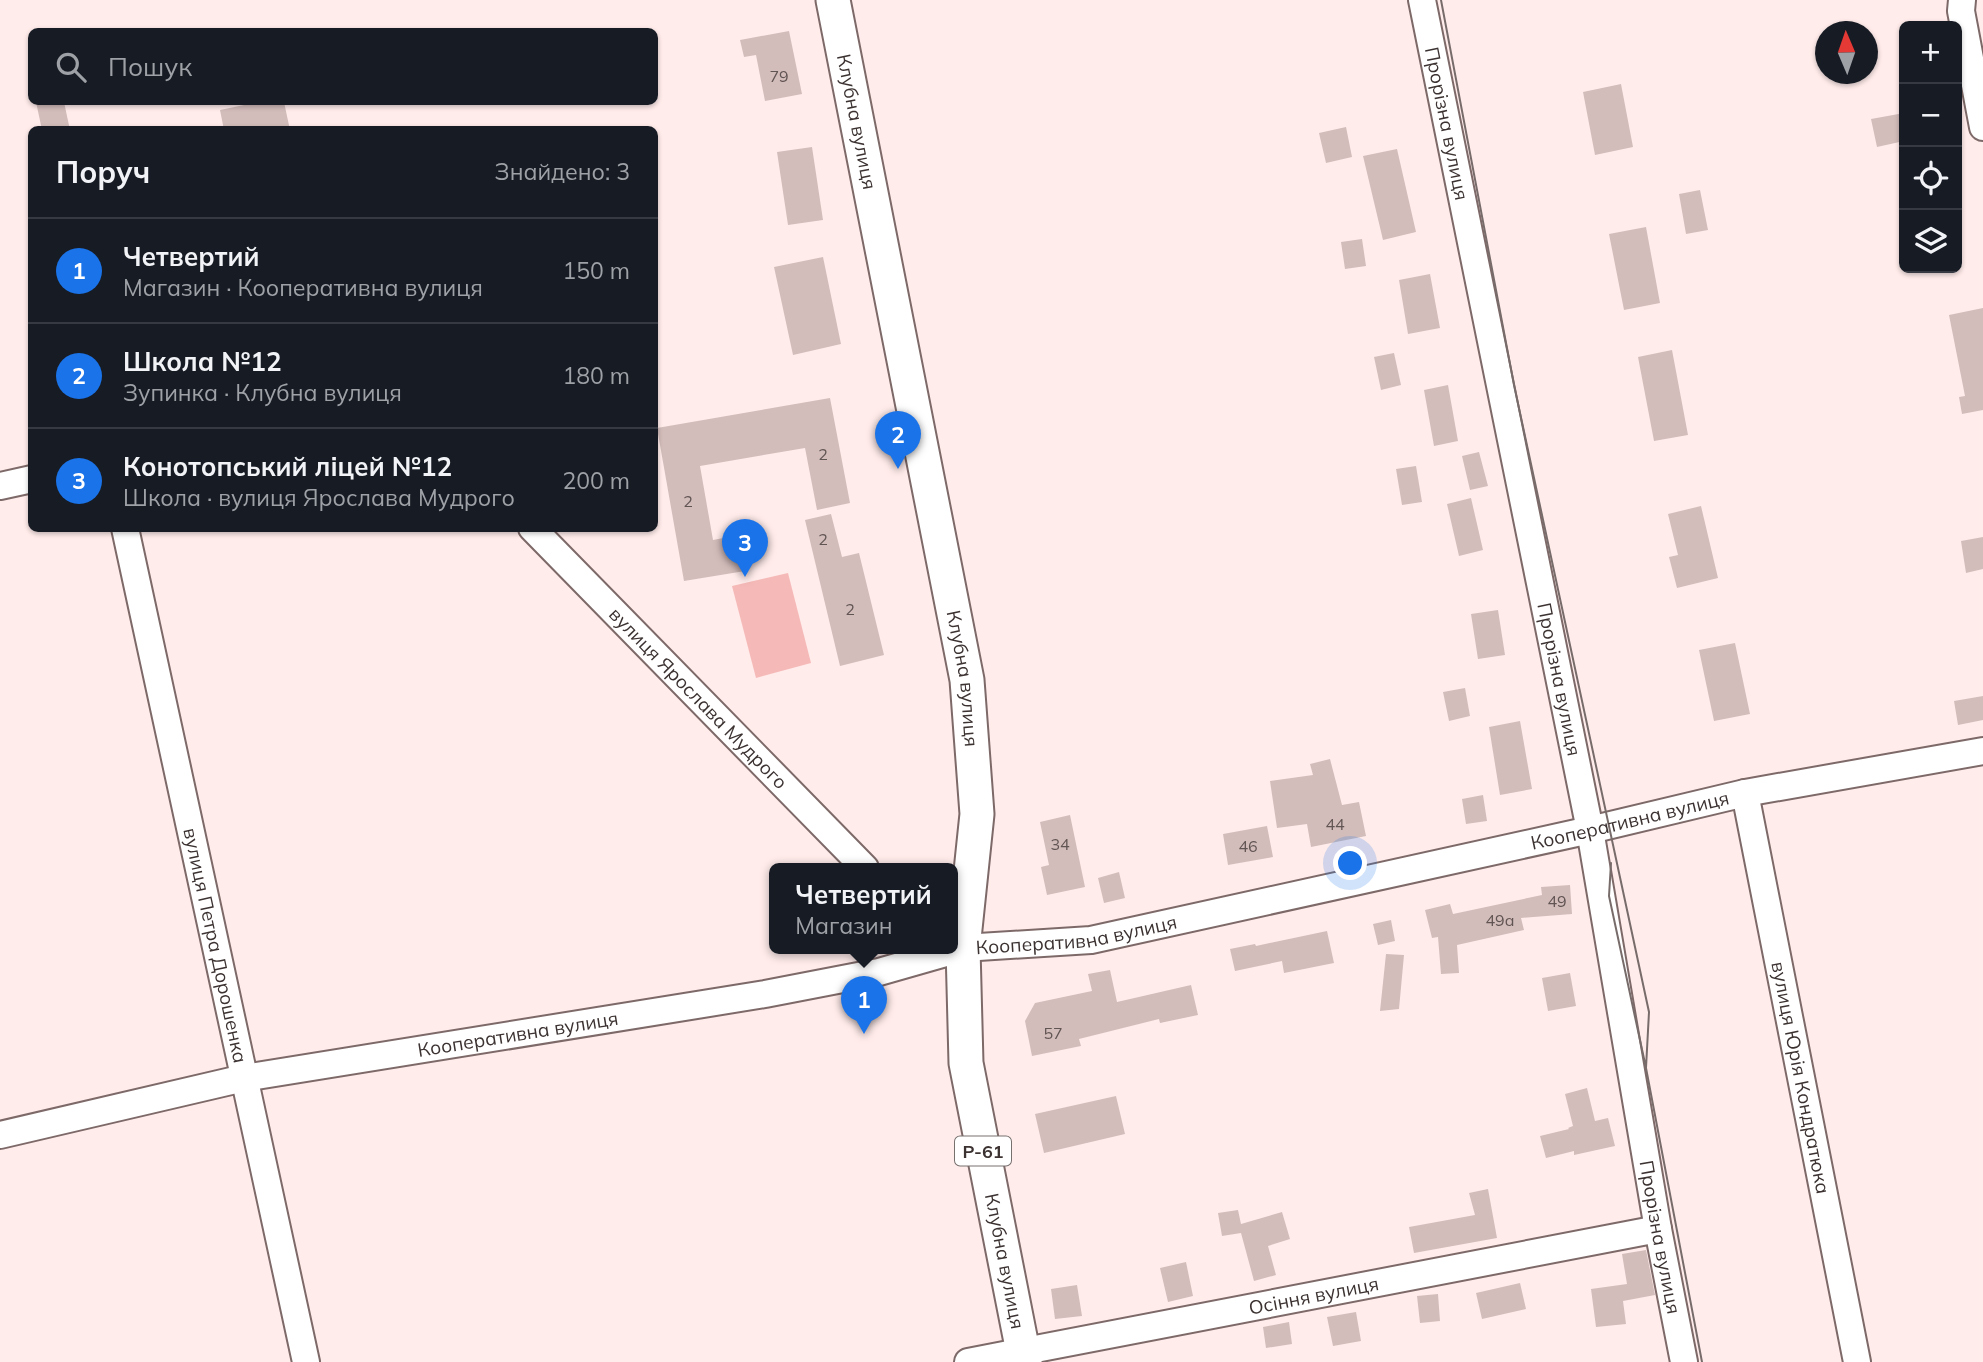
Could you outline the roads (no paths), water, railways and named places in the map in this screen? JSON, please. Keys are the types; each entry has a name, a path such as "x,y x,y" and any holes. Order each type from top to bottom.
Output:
{"main road":[{"name":"Клубна вулиця","path":"833,0 967,680 977,814 958,944 966,1063 1024,1357"}],"street":[{"name":"Прорізна вулиця","path":"1422,0 1590,830 1658,1229 1684,1362"},
{"path":"1962,0 1961,11 1983,127"},
{"path":"0,486 28,480"},
{"name":"вулиця Петра Дорошенка","path":"126,532 306,1362"},
{"name":"вулиця Ярослава Мудрого","path":"536,532 859,863"},
{"name":"Кооперативна вулиця","path":"958,944 1091,940 1590,830 1745,793 1983,751"},
{"name":"вулиця Юрія Кондратюка","path":"1745,793 1857,1362"},
{"name":"Кооперативна вулиця","path":"0,1135 244,1078 765,994 879,972 930,954"},
{"name":"Осіння вулиця","path":"968,1362 1024,1357 1658,1229"}],"tram line":[{"path":"1441,0 1514,385 1649,1012 1646,1068"},
{"path":"1611,863 1609,896 1646,1068 1702,1362"}],"place":[{"name":"Школа №12","path":"898,469"},
{"name":"Конотопський ліцей №12","path":"745,577"},
{"name":"Четвертий","path":"864,1034"}]}
